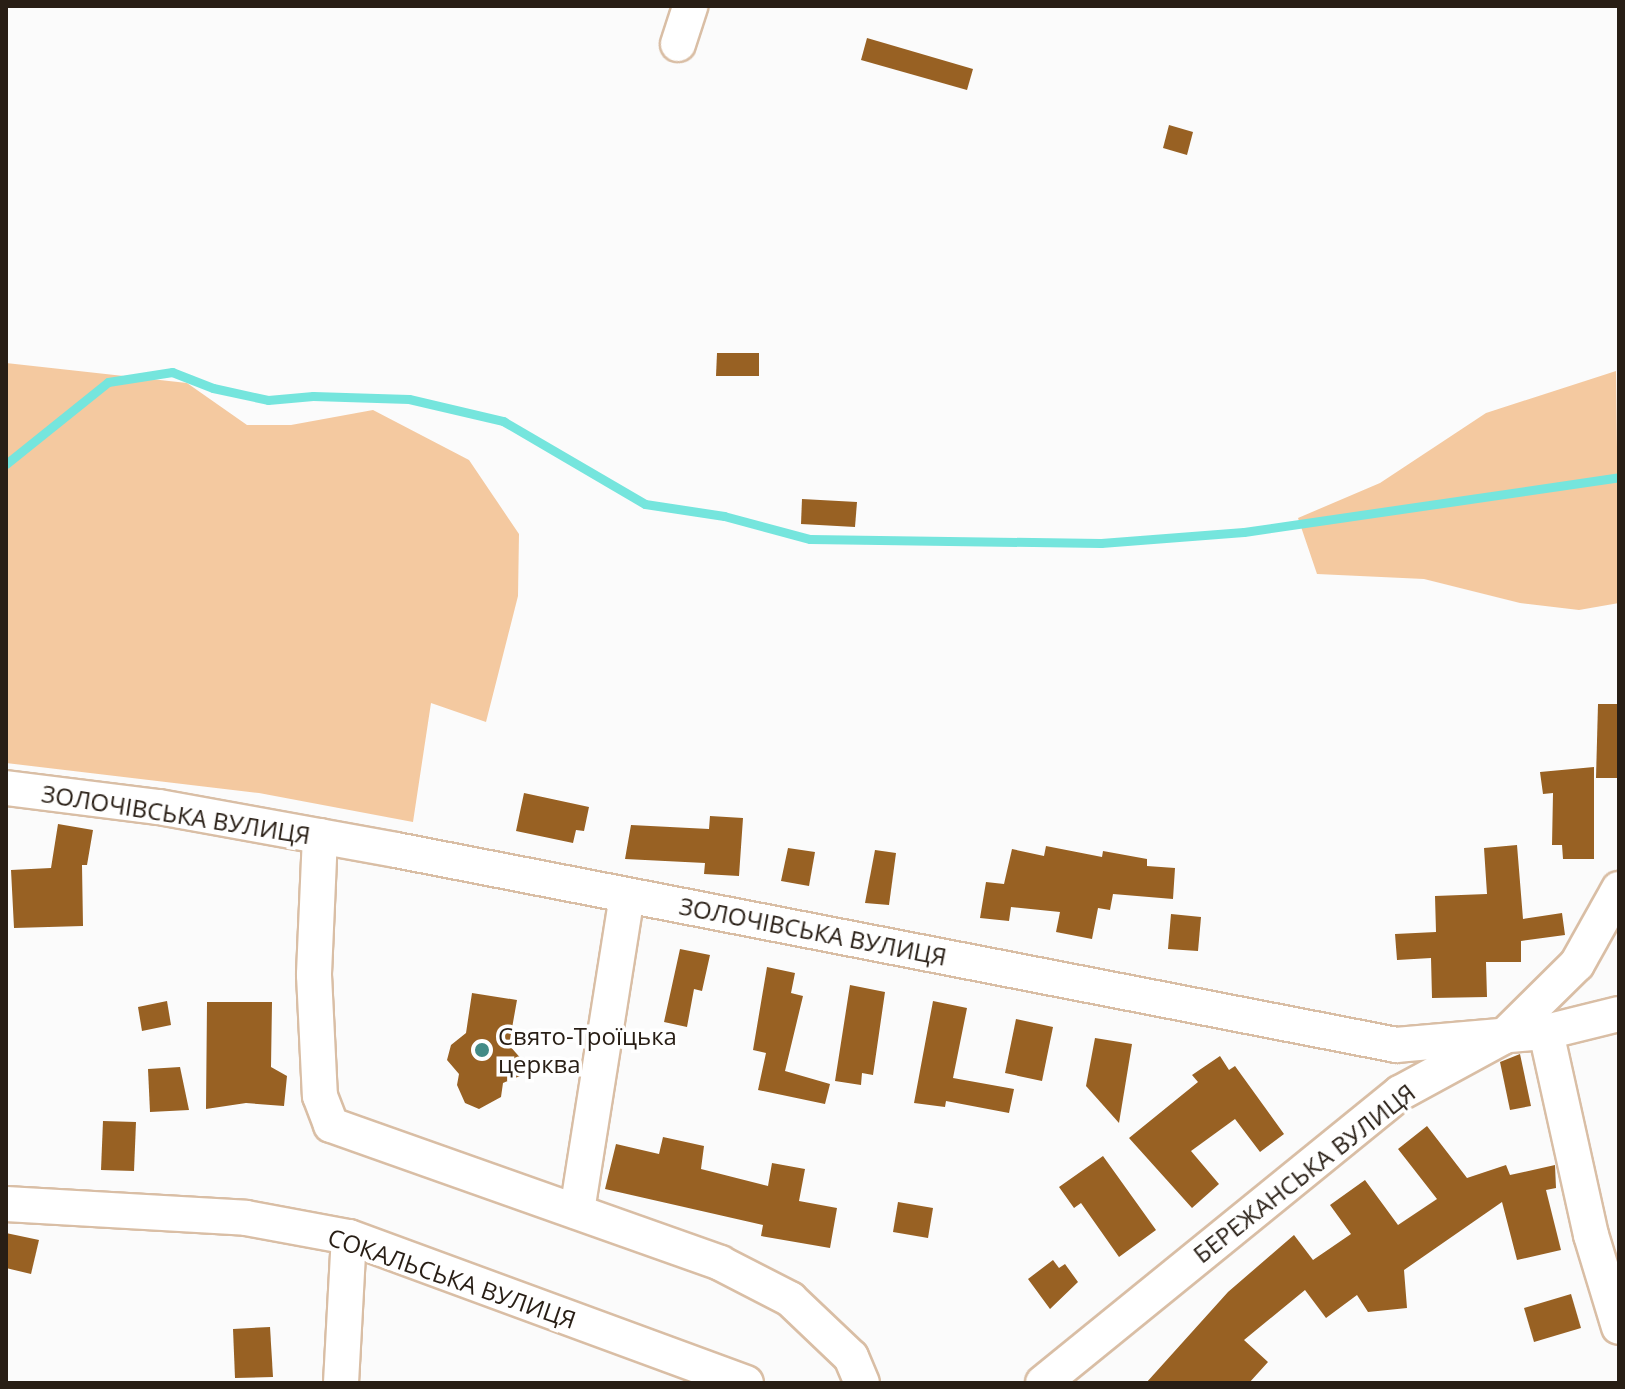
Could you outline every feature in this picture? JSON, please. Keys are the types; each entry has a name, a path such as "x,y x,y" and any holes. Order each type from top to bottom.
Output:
{"street":[{"path":"678,44 690,6"},
{"name":"ЗОЛОЧІВСЬКА ВУЛИЦЯ","path":"6,788 159,807 320,836 1396,1045 1546,1032 1619,1014"},
{"path":"320,836 314,975 325,1117 344,1132 720,1263 790,1299 851,1357 862,1383"},
{"name":"БЕРЕЖАНСЬКА ВУЛИЦЯ","path":"1043,1383 1400,1093 1503,1037 1577,964 1619,889"},
{"path":"577,1211 627,896"},
{"path":"1546,1032 1591,1235 1619,1327"},
{"name":"СОКАЛЬСЬКА ВУЛИЦЯ","path":"6,1204 246,1218 349,1237 746,1383"},
{"path":"341,1383 349,1237"}],"shaded area":[{"path":"6,363 187,383 247,425 291,425 373,410 469,460 519,534 518,596 486,722 431,703 413,822 259,793 6,763"},
{"path":"1616,371 1619,603 1579,610 1520,603 1424,579 1317,574 1298,518 1380,483 1486,413"}],"building":[{"path":"867,38 973,69 967,90 861,60"},
{"path":"1169,125 1193,132 1187,155 1163,148"},
{"path":"717,353 759,353 759,376 716,376"},
{"path":"802,499 857,502 855,527 801,524"},
{"path":"1598,704 1619,704 1619,778 1596,778"},
{"path":"1594,767 1594,859 1563,859 1562,845 1552,845 1553,793 1543,794 1540,772"},
{"path":"524,793 589,807 584,831 576,830 573,843 516,831"},
{"path":"710,816 743,818 739,876 704,874 705,863 625,859 631,825 709,829"},
{"path":"58,824 93,830 87,865 82,865 83,926 14,928 11,870 51,868"},
{"path":"1517,845 1523,919 1562,913 1565,935 1521,941 1521,962 1486,962 1487,997 1432,998 1431,958 1397,960 1395,934 1436,932 1435,896 1487,894 1484,848"},
{"path":"1046,846 1102,857 1103,851 1147,859 1147,866 1175,868 1173,899 1113,894 1110,910 1098,908 1092,939 1056,932 1060,912 1011,907 1009,921 980,918 986,882 1004,884 1012,849 1044,856"},
{"path":"788,848 815,852 809,886 781,881"},
{"path":"875,850 896,853 889,905 865,903"},
{"path":"1171,914 1201,917 1198,951 1168,949"},
{"path":"680,949 710,955 702,991 694,989 687,1027 664,1022"},
{"path":"767,967 795,973 791,993 803,996 785,1071 830,1084 825,1104 758,1090 766,1053 753,1050"},
{"path":"850,985 885,992 873,1075 862,1073 861,1085 835,1081"},
{"name":"Свято-Троїцька церква","path":"472,993 517,1000 509,1045 523,1061 520,1076 503,1083 501,1097 479,1109 465,1103 457,1085 459,1074 447,1060 451,1045 466,1033"},
{"path":"167,1001 171,1025 142,1031 138,1007"},
{"path":"933,1001 967,1008 953,1078 1014,1089 1009,1113 946,1101 945,1107 914,1103"},
{"path":"207,1002 272,1002 271,1067 287,1076 284,1106 246,1103 206,1109"},
{"path":"1016,1019 1053,1027 1042,1081 1005,1073"},
{"path":"1095,1038 1132,1044 1119,1123 1086,1086"},
{"path":"1520,1054 1531,1106 1510,1110 1500,1062"},
{"path":"1220,1056 1229,1070 1235,1066 1284,1134 1260,1152 1235,1119 1191,1151 1219,1184 1192,1208 1129,1138 1198,1082 1192,1075"},
{"path":"180,1067 189,1110 150,1112 148,1069"},
{"path":"103,1121 136,1122 134,1171 101,1170"},
{"path":"1427,1126 1467,1178 1506,1165 1510,1175 1555,1165 1556,1188 1546,1190 1561,1250 1517,1260 1502,1202 1404,1270 1407,1308 1368,1312 1357,1295 1326,1318 1305,1290 1244,1340 1268,1362 1249,1383 1146,1383 1228,1292 1294,1235 1313,1260 1351,1234 1330,1205 1365,1180 1398,1225 1437,1199 1398,1149"},
{"path":"663,1137 704,1146 701,1169 768,1186 772,1163 805,1169 799,1201 837,1208 830,1248 761,1236 763,1225 605,1189 616,1144 659,1154"},
{"path":"1103,1156 1156,1230 1119,1257 1081,1203 1074,1208 1059,1187"},
{"path":"898,1202 933,1208 928,1238 893,1232"},
{"path":"6,1233 39,1240 31,1274 6,1268"},
{"path":"1053,1260 1059,1268 1065,1264 1078,1282 1050,1309 1028,1279"},
{"path":"1571,1294 1581,1328 1534,1342 1524,1308"},
{"path":"270,1327 273,1377 235,1378 233,1329"}],"waterway":[{"path":"6,464 108,382 172,372 213,388 268,400 313,396 409,399 503,421 645,504 724,516 810,539 1101,543 1244,532 1619,477"}],"place":[{"name":"Свято-Троїцька церква","path":"482,1050"}]}
